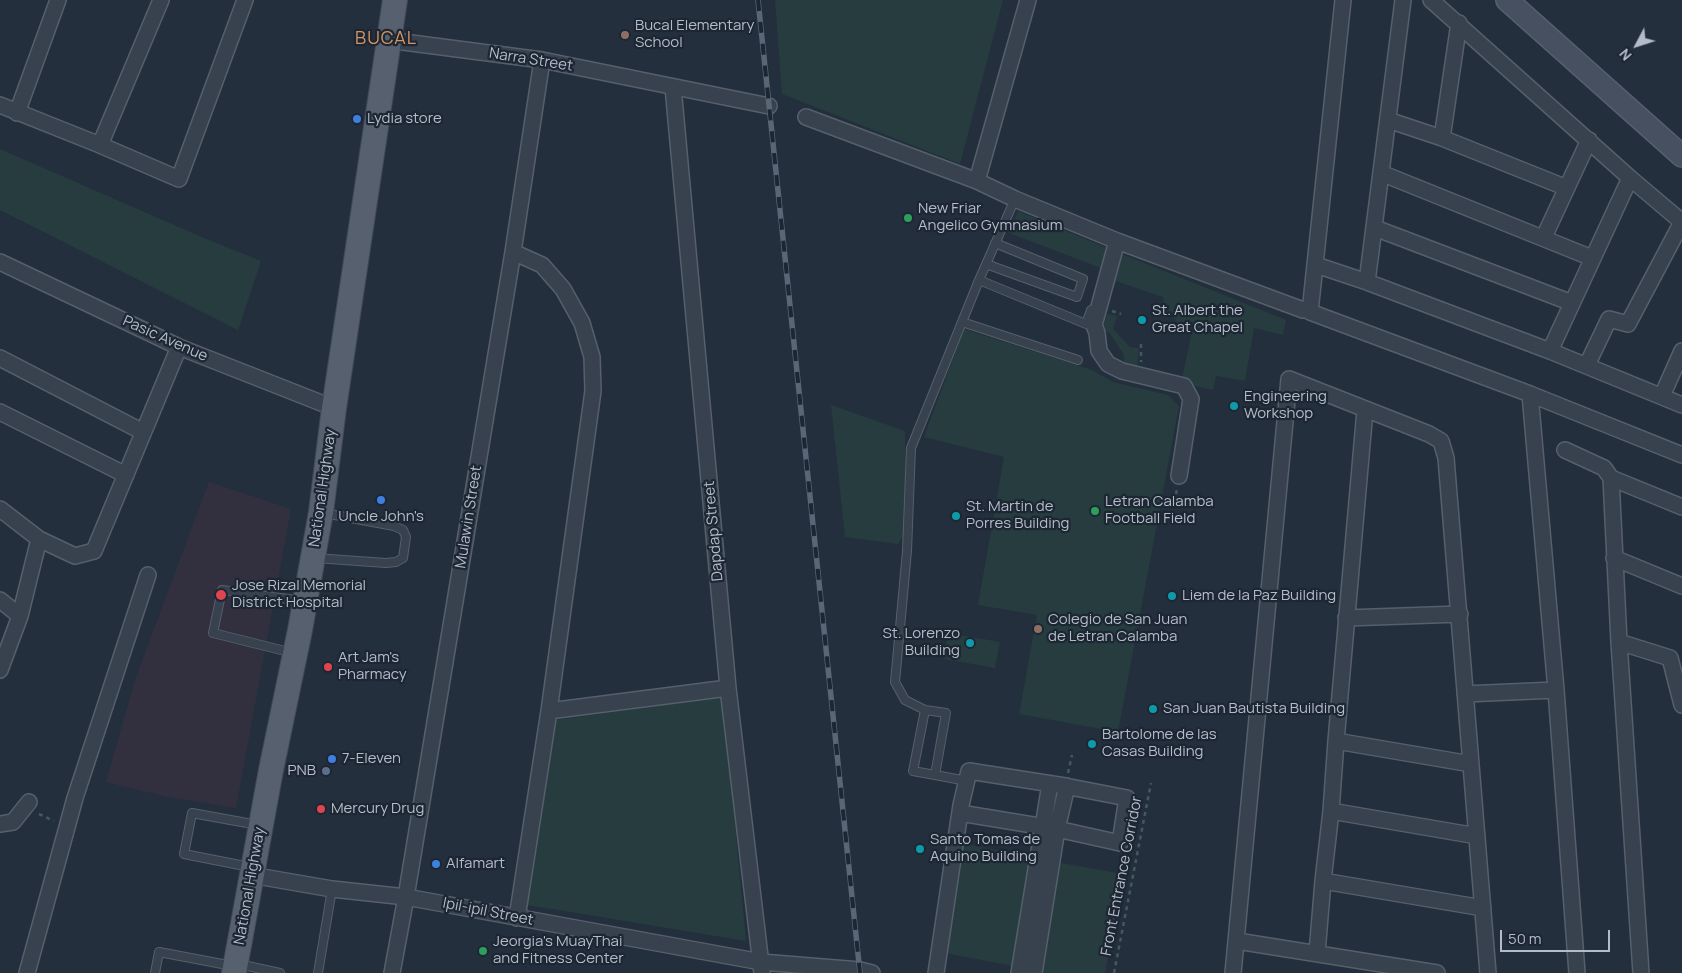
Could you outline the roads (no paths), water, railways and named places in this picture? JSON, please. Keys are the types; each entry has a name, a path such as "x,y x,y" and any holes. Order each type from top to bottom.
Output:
{"main road":[{"name":"National Highway","path":"235,968 260,826 321,512 334,408 395,0"},
{"path":"1507,0 1682,156"}],"street":[{"path":"17,113 58,0"},
{"path":"100,145 162,0"},
{"path":"0,105 179,179 245,0"},
{"path":"977,181 1028,0"},
{"path":"1343,0 1310,312 1530,394 1682,455"},
{"path":"1367,282 1403,0"},
{"path":"1431,0 1682,222 1628,324 1609,319 1586,365"},
{"path":"1442,138 1459,23"},
{"name":"Narra Street","path":"388,40 542,60 769,106"},
{"name":"Mulawin Street","path":"392,973 513,252 542,60"},
{"name":"Dapdap Street","path":"673,87 728,688 762,968"},
{"path":"806,117 977,181 1015,199 1115,240 1303,310"},
{"path":"1388,120 1442,138 1567,188"},
{"path":"1544,237 1589,140"},
{"path":"1381,173 1544,237 1592,258"},
{"path":"1550,351 1630,178"},
{"path":"1375,228 1572,303"},
{"path":"1115,240 1094,325 1099,351 1108,364 1122,371 1184,386 1191,399 1179,476"},
{"path":"513,252 542,265 563,289 582,323 592,357 593,391 517,918"},
{"name":"Pasic Avenue","path":"0,262 179,347 334,408"},
{"path":"1316,265 1367,282 1550,351 1682,405"},
{"path":"0,510 39,539 75,556 94,551 179,347"},
{"path":"1662,396 1682,352"},
{"path":"0,358 143,432"},
{"path":"1234,973 1289,379 1429,434 1441,441 1446,458 1460,614 1488,973"},
{"path":"1530,394 1556,690 1577,973"},
{"path":"1317,954 1365,410"},
{"path":"0,412 126,475"},
{"path":"1565,450 1604,468 1611,478 1682,507"},
{"path":"1611,478 1618,642 1642,973"},
{"path":"0,670 20,616 39,539"},
{"path":"1614,558 1682,586"},
{"path":"27,973 75,798 148,575"},
{"path":"0,600 20,616"},
{"path":"1346,618 1460,614"},
{"path":"1618,642 1670,658 1682,705"},
{"path":"548,711 728,688"},
{"path":"1465,694 1556,690"},
{"path":"1336,742 1471,764"},
{"path":"936,973 960,813 969,771 1067,786 1127,798 1120,843 1050,828 960,813"},
{"path":"1034,973 1050,828 1050,784"},
{"path":"1019,973 1050,828 1067,786"},
{"path":"0,824 13,822 27,805"},
{"path":"1331,811 1477,836"},
{"name":"Ipil-ipil Street","path":"252,871 332,889 406,897 517,918 762,968 860,970 872,973"},
{"path":"1323,881 1483,908"},
{"path":"1238,941 1437,973"}],"lane":[{"path":"936,774 946,713 925,710 905,700 895,682 907,560 911,448 978,280 1015,199"},
{"path":"978,280 1086,324 1115,240"},
{"path":"986,264 1077,297 1083,279 995,243"},
{"path":"962,322 1078,360"},
{"path":"313,558 386,563 396,562 403,558 406,537 402,530 394,526 321,512"},
{"path":"294,653 213,633 222,590 305,602"},
{"path":"925,710 913,771 967,781"},
{"path":"252,871 184,854 192,814 260,826"},
{"path":"318,973 332,889"},
{"path":"155,973 159,952 235,968 280,973"}],"railway":[{"path":"758,0 860,973"}],"place":[{"name":"Bucal Elementary School","path":"625,35"},
{"name":"Lydia store","path":"357,119"},
{"name":"New Friar Angelico Gymnasium","path":"908,218"},
{"name":"St. Albert the Great Chapel","path":"1142,320"},
{"name":"Engineering Workshop","path":"1234,406"},
{"name":"Uncle John's","path":"381,500"},
{"name":"Letran Calamba Football Field","path":"1095,511"},
{"name":"St. Martin de Porres Building","path":"956,516"},
{"name":"Jose Rizal Memorial District Hospital","path":"221,595"},
{"name":"Liem de la Paz Building","path":"1172,596"},
{"name":"Colegio de San Juan de Letran Calamba","path":"1038,629"},
{"name":"St. Lorenzo Building","path":"970,643"},
{"name":"Art Jam's Pharmacy","path":"328,667"},
{"name":"San Juan Bautista Building","path":"1153,709"},
{"name":"Bartolome de las Casas Building","path":"1092,744"},
{"name":"7-Eleven","path":"332,759"},
{"name":"PNB","path":"326,771"},
{"name":"Mercury Drug","path":"321,809"},
{"name":"Santo Tomas de Aquino Building","path":"920,849"},
{"name":"Alfamart","path":"436,864"},
{"name":"Jeorgia's MuayThai and Fitness Center","path":"483,951"}],"district":[{"name":"BUCAL","path":"386,39"}]}
